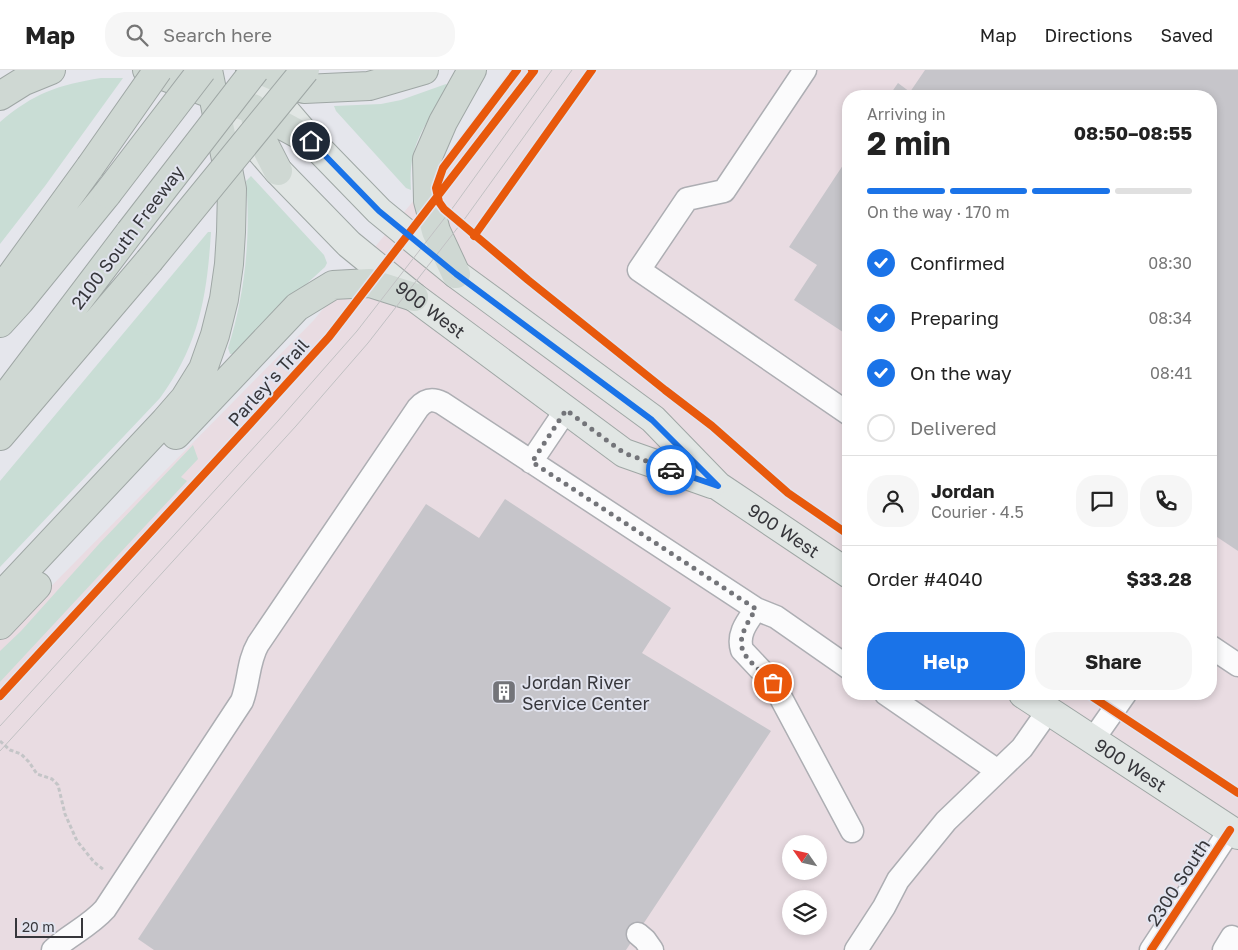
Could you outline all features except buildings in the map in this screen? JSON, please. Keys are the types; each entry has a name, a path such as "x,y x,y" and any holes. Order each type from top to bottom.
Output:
{"highway":[{"path":"0,96 24,81 51,70"},
{"path":"146,70 211,83 254,110 311,141"},
{"path":"0,291 158,70"},
{"path":"0,323 107,194 202,70"},
{"path":"245,70 259,134 278,171"},
{"name":"2100 South Freeway","path":"0,404 255,70"},
{"path":"260,70 304,89 369,86 424,70"},
{"path":"0,436 149,261 305,70"},
{"path":"456,274 436,231 428,201 428,159 442,122 472,70"},
{"path":"0,597 165,421 185,398 202,369 215,336 224,299 231,232 232,189 211,83"},
{"path":"0,625 297,307 333,285 370,283 414,297"}],"main road":[{"name":"900 West","path":"190,70 211,83 278,171 348,244 414,297 624,453 718,486"},
{"name":"900 West","path":"250,70 311,141 379,211 456,274 652,420 718,486 842,566"},
{"name":"900 West","path":"1032,700 1234,833"}],"street":[{"path":"805,70 724,191 686,199 639,270 842,409"},
{"path":"53,950 63,940 101,914 242,701 252,657 258,644 418,408 427,401 432,400 442,403 756,609 776,617 842,663"},
{"path":"532,462 566,410"},
{"path":"756,609 742,633 740,644 742,650 773,683 852,831"},
{"path":"1217,651 1238,665"},
{"path":"895,700 998,772"},
{"path":"1092,741 1119,702"},
{"path":"856,950 884,908 898,880 946,822 1022,748 1048,711"},
{"name":"2300 South","path":"1150,950 1234,833"},
{"path":"1224,950 1232,937 1238,941"}],"path":[{"path":"480,228 471,233 712,426 788,493 842,530"},
{"path":"1119,702 1238,793"},
{"path":"0,742 10,750 20,754 29,762 37,774 58,785 65,814 77,841 94,862 121,884"}],"shaded area":[{"path":"520,70 1238,70 1238,950 0,950 0,638 313,321 481,120"}],"green space":[{"path":"101,78 123,78 45,186 0,244 0,122 24,104 47,92 59,87"},
{"path":"446,84 449,86 448,90 425,126 415,148 412,160 411,190 406,188 336,111 334,106 381,104 401,100"},
{"path":"251,176 324,255 327,263 235,354 230,354 228,348 239,307 245,265 248,223 246,181"},
{"path":"208,232 211,232 207,277 199,319 184,359 173,378 160,398 0,567 0,481"},
{"path":"193,445 198,459 181,477 187,481 0,682 0,651 21,631 99,544"}],"tram line":[{"path":"0,726 278,421 357,331 454,206 552,70"},
{"path":"0,751 296,426 368,343 466,217 572,70"}],"cycle path":[{"path":"517,70 443,168 436,188 439,202 444,209 528,280 712,426 788,493 842,530"},
{"name":"Parley's Trail","path":"0,696 329,337 534,71 532,70"},
{"path":"474,236 592,70"},
{"path":"1097,700 1238,793"},
{"path":"1151,950 1230,830"}],"way so far":[{"path":"671,470 624,453 566,410 532,462 756,609 745,626 740,638 740,644 746,655 773,683"}],"place":[{"name":"Jordan River Service Center","path":"504,692"}],"route":[{"path":"311,141 379,211 456,274 652,420 718,486 671,470"}]}
